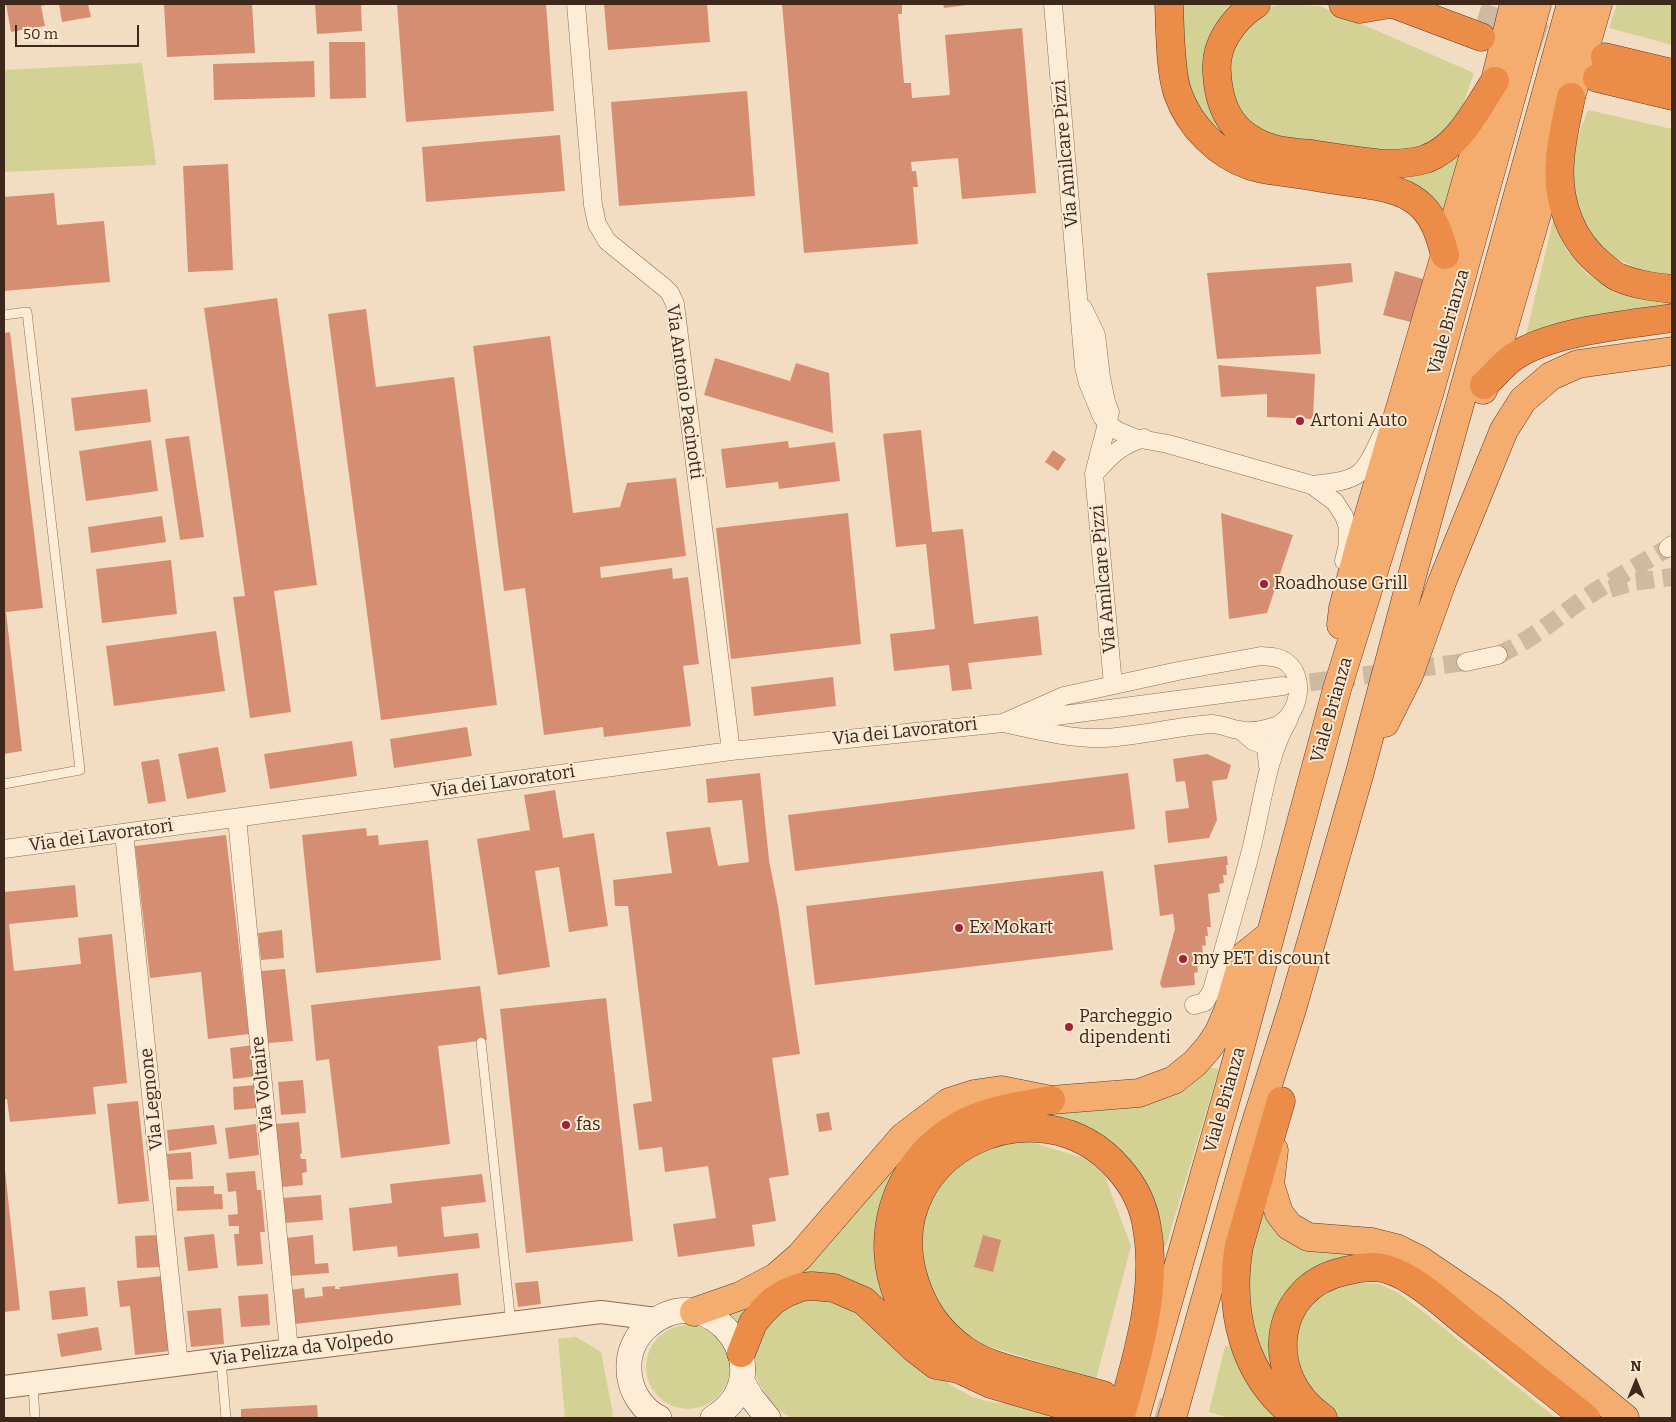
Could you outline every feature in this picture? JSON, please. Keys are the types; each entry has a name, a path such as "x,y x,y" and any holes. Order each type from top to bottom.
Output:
{"highway":[{"path":"1169,4 1177,92 1184,110 1195,127 1211,143 1230,156 1252,166 1372,185 1402,193 1417,202 1428,213 1440,235 1445,255"},
{"path":"1256,4 1243,12 1231,26 1224,40 1218,55 1216,69 1218,92 1224,109 1240,131 1250,138 1275,149 1384,164 1398,164 1426,159 1443,150 1454,140 1470,120 1495,81"},
{"path":"1343,4 1360,9 1392,4 1480,27 1447,4"},
{"path":"1337,689 1342,608 1495,81 1514,4"},
{"name":"Viale Brianza","path":"1134,1418 1230,1085 1337,689 1430,391 1537,4"},
{"name":"Viale Brianza","path":"1172,1418 1252,1135 1292,1009 1360,772 1412,576 1571,4"},
{"path":"1412,576 1450,499 1476,409 1502,334 1598,4"},
{"path":"1601,68 1671,91"},
{"path":"1571,97 1560,159 1559,176 1560,191 1568,219 1578,240 1593,259 1618,278 1643,285 1672,289"},
{"path":"1484,385 1514,356 1541,343 1591,330 1672,318"},
{"path":"1360,772 1409,675 1438,592 1504,430 1524,400 1551,376 1578,364 1672,351"},
{"path":"959,1369 917,1331 904,1310 894,1288 890,1269 889,1228 892,1208 899,1189 910,1170 934,1143 967,1121 1000,1111 1051,1100 1139,1093 1174,1080 1195,1063 1219,1032 1228,1011 1244,956 1270,935"},
{"path":"1292,1009 1290,1068 1239,1246 1235,1292 1242,1335 1256,1370 1272,1395 1298,1418"},
{"path":"694,1312 740,1296 776,1277 800,1256 903,1137 949,1102 974,1094 1001,1090 1051,1100"},
{"path":"1280,1101 1270,1184 1279,1213 1289,1226 1308,1237 1372,1242 1396,1248 1420,1260 1492,1309 1625,1418"},
{"path":"1039,1128 1071,1135 1096,1148 1111,1159 1134,1188 1142,1205 1147,1226 1150,1269 1149,1294 1136,1361 1107,1410 999,1367 968,1352 937,1326 920,1299 909,1259 910,1224 914,1207 930,1177 956,1150 971,1141 1006,1129 1039,1128"},
{"path":"1324,1418 1304,1402 1288,1375 1283,1359 1282,1341 1286,1320 1296,1302 1314,1283 1333,1273 1360,1267 1385,1268 1405,1277 1434,1297 1586,1418"},
{"path":"741,1353 753,1324 763,1311 786,1293 801,1287 834,1288 864,1301 914,1348 936,1365 959,1369 991,1384 1107,1410"}],"main road":[{"path":"646,1410 631,1385 629,1375 632,1347 641,1332 656,1319 668,1314 694,1312 716,1319 724,1325 732,1334 741,1353 743,1363 742,1381 738,1392 721,1418"},
{"path":"742,1381 768,1418"}],"street":[{"name":"Via Antonio Pacinotti","path":"576,4 593,205 597,224 607,241 666,288 674,304 731,751"},
{"name":"Via Amilcare Pizzi","path":"1053,4 1084,367 1098,407 1109,418 1094,474 1113,685"},
{"path":"1312,485 1342,482 1361,472 1369,462 1394,408 1406,390"},
{"path":"1109,418 1135,438 1144,438 1312,485 1335,502 1348,526 1348,544 1338,588 1342,608"},
{"path":"1094,474 1109,456 1120,448 1144,438"},
{"path":"1466,662 1498,655"},
{"name":"Via dei Lavoratori","path":"1003,722 1064,696 1224,662 1261,656 1277,657 1288,663 1296,676 1298,700 1278,736 1251,850 1212,990 1205,1002 1194,1005"},
{"name":"Via dei Lavoratori","path":"4,849 731,751 1003,722 1283,686"},
{"name":"Via dei Lavoratori","path":"1003,722 1060,735 1104,738 1212,724 1242,731 1260,730 1276,726 1290,716"},
{"name":"Via dei Lavoratori","path":"1242,731 1253,741 1266,746 1268,772"},
{"name":"Via Voltaire","path":"237,818 290,1350"},
{"name":"Via Legnone","path":"124,833 179,1365"},
{"path":"601,1312 625,1333 632,1347"},
{"name":"Via Pelizza da Volpedo","path":"4,1387 601,1312 656,1319"}],"lane":[{"path":"4,315 27,312 80,770 4,784"},
{"path":"481,1042 511,1324"},
{"path":"221,1360 226,1418"},
{"path":"33,1383 35,1418"}],"shaded area":[{"path":"1178,4 1237,4 1225,16 1233,149 1190,101"},
{"path":"1283,4 1320,6 1474,73 1455,127 1411,155 1270,138 1241,117 1227,86 1233,41 1269,7"},
{"path":"1617,4 1672,4 1672,45 1609,28"},
{"path":"142,63 156,165 4,172 4,70"},
{"path":"1588,110 1672,129 1672,279 1623,262 1599,247 1576,208 1568,187 1569,167 1574,147"},
{"path":"1470,141 1446,227 1372,177"},
{"path":"1553,220 1566,249 1587,274 1628,296 1672,302 1672,306 1525,340"},
{"path":"1209,1067 1219,1069 1166,1246 1159,1245 1133,1170 1007,1114 1149,1103 1173,1096 1188,1088"},
{"path":"1018,1138 1100,1163 1131,1246 1096,1379 965,1339 926,1290 921,1217 955,1160"},
{"path":"904,1152 890,1302 885,1306 847,1280 739,1324 727,1312"},
{"path":"1262,1206 1378,1252 1322,1270 1277,1379 1254,1350 1244,1285"},
{"path":"1358,1283 1379,1284 1397,1292 1556,1418 1340,1418 1328,1412 1308,1389 1301,1375 1297,1361 1297,1332 1302,1318 1322,1294 1335,1288"},
{"path":"809,1296 851,1302 928,1369 954,1387 973,1397 990,1402 1034,1406 1074,1418 793,1418 781,1412 769,1400 759,1383 753,1365 754,1351 758,1334 782,1307"},
{"path":"680,1325 696,1325 712,1332 723,1343 730,1359 727,1383 718,1397 712,1402 696,1409 680,1409 664,1402 653,1391 646,1375 646,1359 653,1343 664,1332"},
{"path":"576,1337 601,1352 613,1414 611,1418 565,1418 558,1339"},
{"path":"1225,1346 1232,1347 1251,1385 1278,1418 1230,1418 1209,1412"}],"building":[{"path":"6,4 51,4 41,6 45,26 11,32"},
{"path":"59,4 88,4 91,17 62,22"},
{"path":"164,4 252,4 255,53 167,57"},
{"path":"315,4 361,4 362,31 317,34"},
{"path":"397,4 546,4 554,111 406,122"},
{"path":"604,4 707,4 710,42 608,50"},
{"path":"782,4 902,4 902,14 898,14 904,83 911,83 912,98 950,95 945,35 1022,28 1036,193 962,199 958,158 911,162 912,171 916,171 918,187 913,187 918,244 804,253"},
{"path":"943,4 967,4 967,5 944,8"},
{"path":"329,42 365,42 366,98 330,99"},
{"path":"314,61 315,97 214,100 213,64"},
{"path":"747,91 755,196 619,206 611,102"},
{"path":"560,135 565,191 426,202 422,147"},
{"path":"228,164 233,270 188,272 183,166"},
{"path":"54,193 57,225 104,221 110,282 4,291 4,197"},
{"path":"1351,263 1353,282 1316,287 1321,354 1217,359 1207,273"},
{"path":"1395,271 1423,279 1411,322 1383,315"},
{"path":"277,298 317,585 274,591 291,712 250,718 233,597 245,596 204,308"},
{"path":"366,309 376,387 454,377 497,705 381,720 328,314"},
{"path":"10,332 43,608 6,612 22,751 4,754 4,333"},
{"path":"550,336 573,513 620,507 627,483 676,478 686,556 600,567 601,578 672,568 673,579 688,577 699,664 683,666 691,726 604,737 603,727 544,735 525,588 504,591 473,346"},
{"path":"715,358 790,381 796,363 829,373 833,433 704,395"},
{"path":"1218,365 1315,374 1313,419 1267,417 1267,394 1221,397"},
{"path":"147,389 151,422 75,431 71,398"},
{"path":"921,430 932,532 963,529 974,624 1038,616 1042,655 968,663 972,689 952,691 949,665 894,671 890,634 935,629 926,544 896,547 883,434"},
{"path":"189,436 204,537 180,540 165,439"},
{"path":"151,440 158,491 86,501 79,451"},
{"path":"788,441 789,448 835,442 840,481 779,489 778,482 726,488 721,449"},
{"path":"1053,450 1066,459 1058,471 1045,462"},
{"path":"848,513 861,644 731,659 716,528"},
{"path":"1221,513 1293,535 1267,613 1229,619"},
{"path":"162,516 166,542 91,553 88,527"},
{"path":"171,560 177,614 102,623 96,569"},
{"path":"216,631 225,691 114,706 106,646"},
{"path":"833,677 836,706 754,716 751,687"},
{"path":"467,727 472,756 394,768 390,739"},
{"path":"352,741 357,776 270,789 264,754"},
{"path":"218,747 226,792 187,799 178,754"},
{"path":"1207,754 1231,765 1227,779 1212,781 1217,820 1209,838 1168,843 1165,811 1189,808 1185,781 1176,782 1173,759"},
{"path":"159,759 166,801 148,804 141,762"},
{"path":"760,773 769,860 778,906 800,1054 772,1058 789,1175 769,1178 776,1221 752,1225 755,1246 678,1257 673,1224 716,1218 708,1166 665,1172 662,1147 639,1150 633,1104 652,1101 628,906 615,906 613,880 672,873 666,832 710,827 718,866 749,862 742,800 708,803 706,779"},
{"path":"1128,773 1135,829 795,871 788,815"},
{"path":"555,790 563,838 594,833 608,926 569,932 559,867 535,871 550,967 498,975 477,839 530,830 524,795"},
{"path":"366,828 367,836 378,835 379,845 428,840 441,960 316,973 302,835"},
{"path":"226,835 249,1034 208,1039 201,972 150,978 135,846"},
{"path":"1227,856 1227,875 1223,875 1224,883 1219,884 1220,892 1208,894 1211,927 1207,927 1208,936 1205,936 1206,945 1202,946 1203,954 1199,954 1201,963 1197,963 1198,972 1194,973 1195,985 1163,988 1160,983 1175,929 1173,914 1160,916 1154,865"},
{"name":"Ex Mokart","path":"1103,871 1113,950 815,985 806,906"},
{"path":"75,885 78,917 9,924 14,971 81,964 78,938 112,934 127,1083 93,1087 96,1114 10,1122 7,1099 4,1100 4,892"},
{"path":"282,930 284,958 261,960 258,933"},
{"path":"285,969 293,1041 268,1043 261,971"},
{"path":"480,986 487,1040 438,1046 450,1144 341,1158 329,1059 316,1061 311,1005"},
{"name":"fas","path":"606,998 633,1241 526,1253 500,1009"},
{"path":"254,1045 258,1076 233,1079 230,1048"},
{"path":"303,1080 306,1113 281,1115 278,1082"},
{"path":"255,1085 257,1108 234,1110 233,1087"},
{"path":"138,1101 149,1201 118,1204 107,1104"},
{"path":"829,1112 832,1130 819,1132 816,1114"},
{"path":"299,1122 302,1153 300,1154 301,1159 306,1159 307,1172 302,1173 303,1185 281,1187 276,1124"},
{"path":"256,1124 259,1155 229,1159 225,1128"},
{"path":"214,1125 217,1144 169,1151 167,1130"},
{"path":"191,1152 193,1179 169,1180 167,1154"},
{"path":"4,1170 20,1310 4,1312"},
{"path":"255,1171 257,1190 261,1190 265,1232 260,1232 263,1264 237,1266 234,1234 239,1234 239,1226 229,1226 228,1215 238,1214 236,1191 228,1192 226,1173"},
{"path":"482,1174 486,1202 441,1207 444,1237 478,1233 480,1248 398,1257 397,1246 353,1251 349,1208 392,1203 390,1184"},
{"path":"214,1186 214,1194 222,1194 223,1209 177,1211 176,1187"},
{"path":"321,1195 323,1220 284,1223 282,1198"},
{"path":"214,1234 218,1268 188,1271 184,1237"},
{"path":"158,1235 160,1267 137,1268 135,1236"},
{"path":"313,1235 315,1264 328,1263 329,1273 289,1276 286,1238"},
{"path":"983,1235 1001,1240 993,1272 974,1267"},
{"path":"458,1273 461,1305 295,1324 291,1290 304,1288 305,1298 323,1296 322,1287 335,1286 335,1289 340,1289 339,1287"},
{"path":"163,1276 170,1351 135,1355 130,1306 120,1307 117,1281"},
{"path":"538,1281 541,1304 518,1307 515,1283"},
{"path":"85,1287 88,1316 52,1320 49,1291"},
{"path":"268,1294 270,1325 241,1327 238,1296"},
{"path":"221,1308 224,1344 191,1347 187,1311"},
{"path":"98,1327 102,1350 61,1357 57,1334"},
{"path":"317,1405 318,1418 241,1418 241,1409"}],"tunnel":[{"path":"1478,16 1582,51"},
{"path":"1498,655 1531,637 1582,600 1668,548"},
{"path":"1610,589 1633,582 1672,577"},
{"path":"1283,686 1466,662"},
{"path":"1116,1399 1179,1418"}],"place":[{"name":"Artoni Auto","path":"1300,421"},
{"name":"Roadhouse Grill","path":"1264,584"},
{"name":"Ex Mokart","path":"959,928"},
{"name":"my PET discount","path":"1183,959"},
{"name":"Parcheggio dipendenti","path":"1069,1027"},
{"name":"fas","path":"566,1125"}]}
